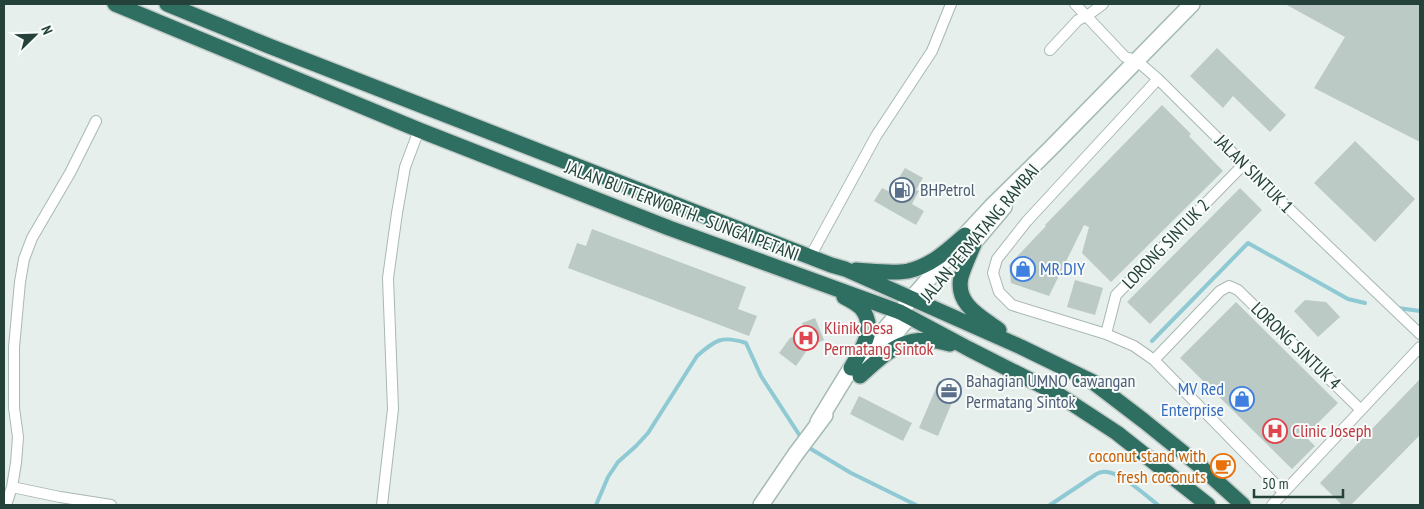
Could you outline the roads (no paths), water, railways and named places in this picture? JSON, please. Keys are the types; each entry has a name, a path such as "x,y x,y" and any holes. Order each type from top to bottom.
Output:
{"highway":[{"name":"JALAN BUTTERWORTH - SUNGAI PETANI","path":"115,4 417,136 905,314 1056,393 1117,433 1208,505"},
{"name":"JALAN BUTTERWORTH - SUNGAI PETANI","path":"167,4 287,53 845,269 1021,347 1093,382 1201,467 1243,505"},
{"path":"845,269 886,272 907,271 926,265 943,253 970,239"},
{"path":"970,239 961,277 961,290 964,301 975,312 1021,347"},
{"path":"823,283 861,307 866,317 869,327 867,338 855,372"},
{"path":"855,372 900,344 920,340 936,340 969,349"}],"street":[{"path":"810,257 876,136 932,51 951,4"},
{"name":"JALAN SINTUK 1","path":"1075,4 1126,57 1136,60 1158,79 1420,334"},
{"path":"1050,50 1078,20 1103,4"},
{"name":"JALAN PERMATANG RAMBAI","path":"761,505 799,448 855,372 916,301 947,258 970,239 1051,148 1192,4"},
{"path":"1158,79 1027,221 997,259 993,273 999,292 1012,305 1106,334 1134,346 1154,360 1283,492"},
{"path":"6,505 12,487 18,437 14,408 14,347 24,259 32,238 70,173 96,121"},
{"path":"382,505 393,409 388,278 405,167 417,136"},
{"name":"LORONG SINTUK 2","path":"1106,334 1116,296 1244,164"},
{"name":"LORONG SINTUK 4","path":"1154,360 1220,291 1229,286 1238,290 1361,410"},
{"path":"1272,505 1420,347"},
{"path":"12,487 111,505"}],"waterway":[{"path":"1152,341 1248,243 1348,299 1365,303"},
{"path":"1398,308 1420,311"},
{"path":"596,505 608,477 618,462 648,433 697,356 719,340 731,339 746,343 761,376 802,439"},
{"path":"807,444 811,449 851,473 916,505"},
{"path":"1050,505 1102,472 1109,472 1124,479 1158,505"}],"place":[{"name":"BHPetrol","path":"902,190"},
{"name":"MR.DIY","path":"1023,269"},
{"name":"Klinik Desa Permatang Sintok","path":"806,338"},
{"name":"Bahagian UMNO Cawangan Permatang Sintok","path":"949,391"},
{"name":"MV Red Enterprise","path":"1242,399"},
{"name":"Clinic Joseph","path":"1275,431"},
{"name":"coconut stand with fresh coconuts","path":"1223,466"}]}
